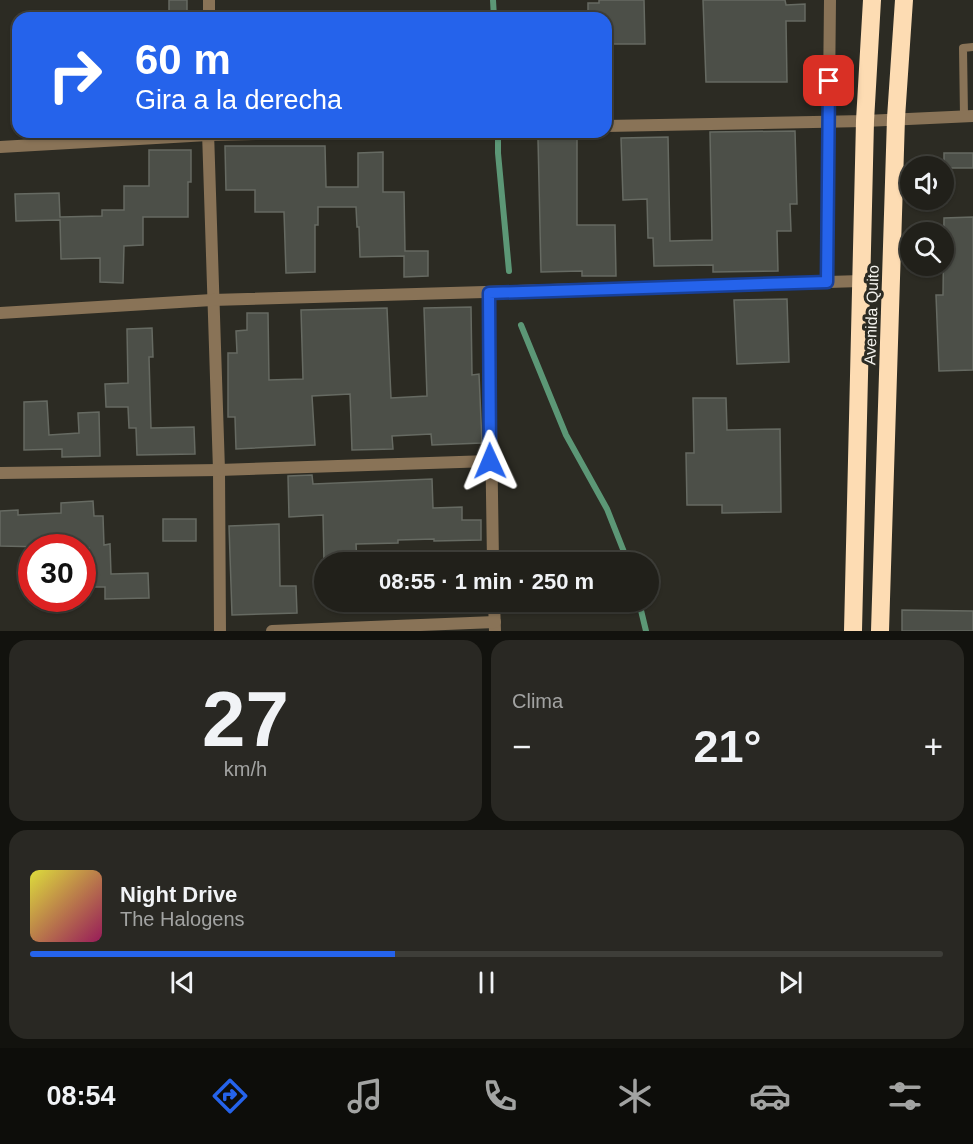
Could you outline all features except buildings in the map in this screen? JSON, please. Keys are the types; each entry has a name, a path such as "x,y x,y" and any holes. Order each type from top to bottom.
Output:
{"highway":[{"name":"Avenida Quito","path":"853,631 865,121 872,0"},
{"name":"Avenida Quito","path":"880,631 896,118 904,0"}],"street":[{"path":"827,282 830,0"},
{"path":"612,126 865,121 968,116"},
{"path":"0,147 144,138"},
{"path":"208,138 219,470 220,631"},
{"path":"0,313 212,300 861,281"},
{"path":"489,293 493,552"},
{"path":"0,473 219,470 490,461"},
{"path":"272,631 495,627 494,612"}],"lane":[{"path":"968,116 963,48 973,47"}],"waterway":[{"path":"493,0 494,12"},
{"path":"498,138 509,271"},
{"path":"521,325 566,435 607,509 624,552"},
{"path":"641,612 646,631"}],"route":[{"path":"490,461 489,293 827,282 829,81"}]}
